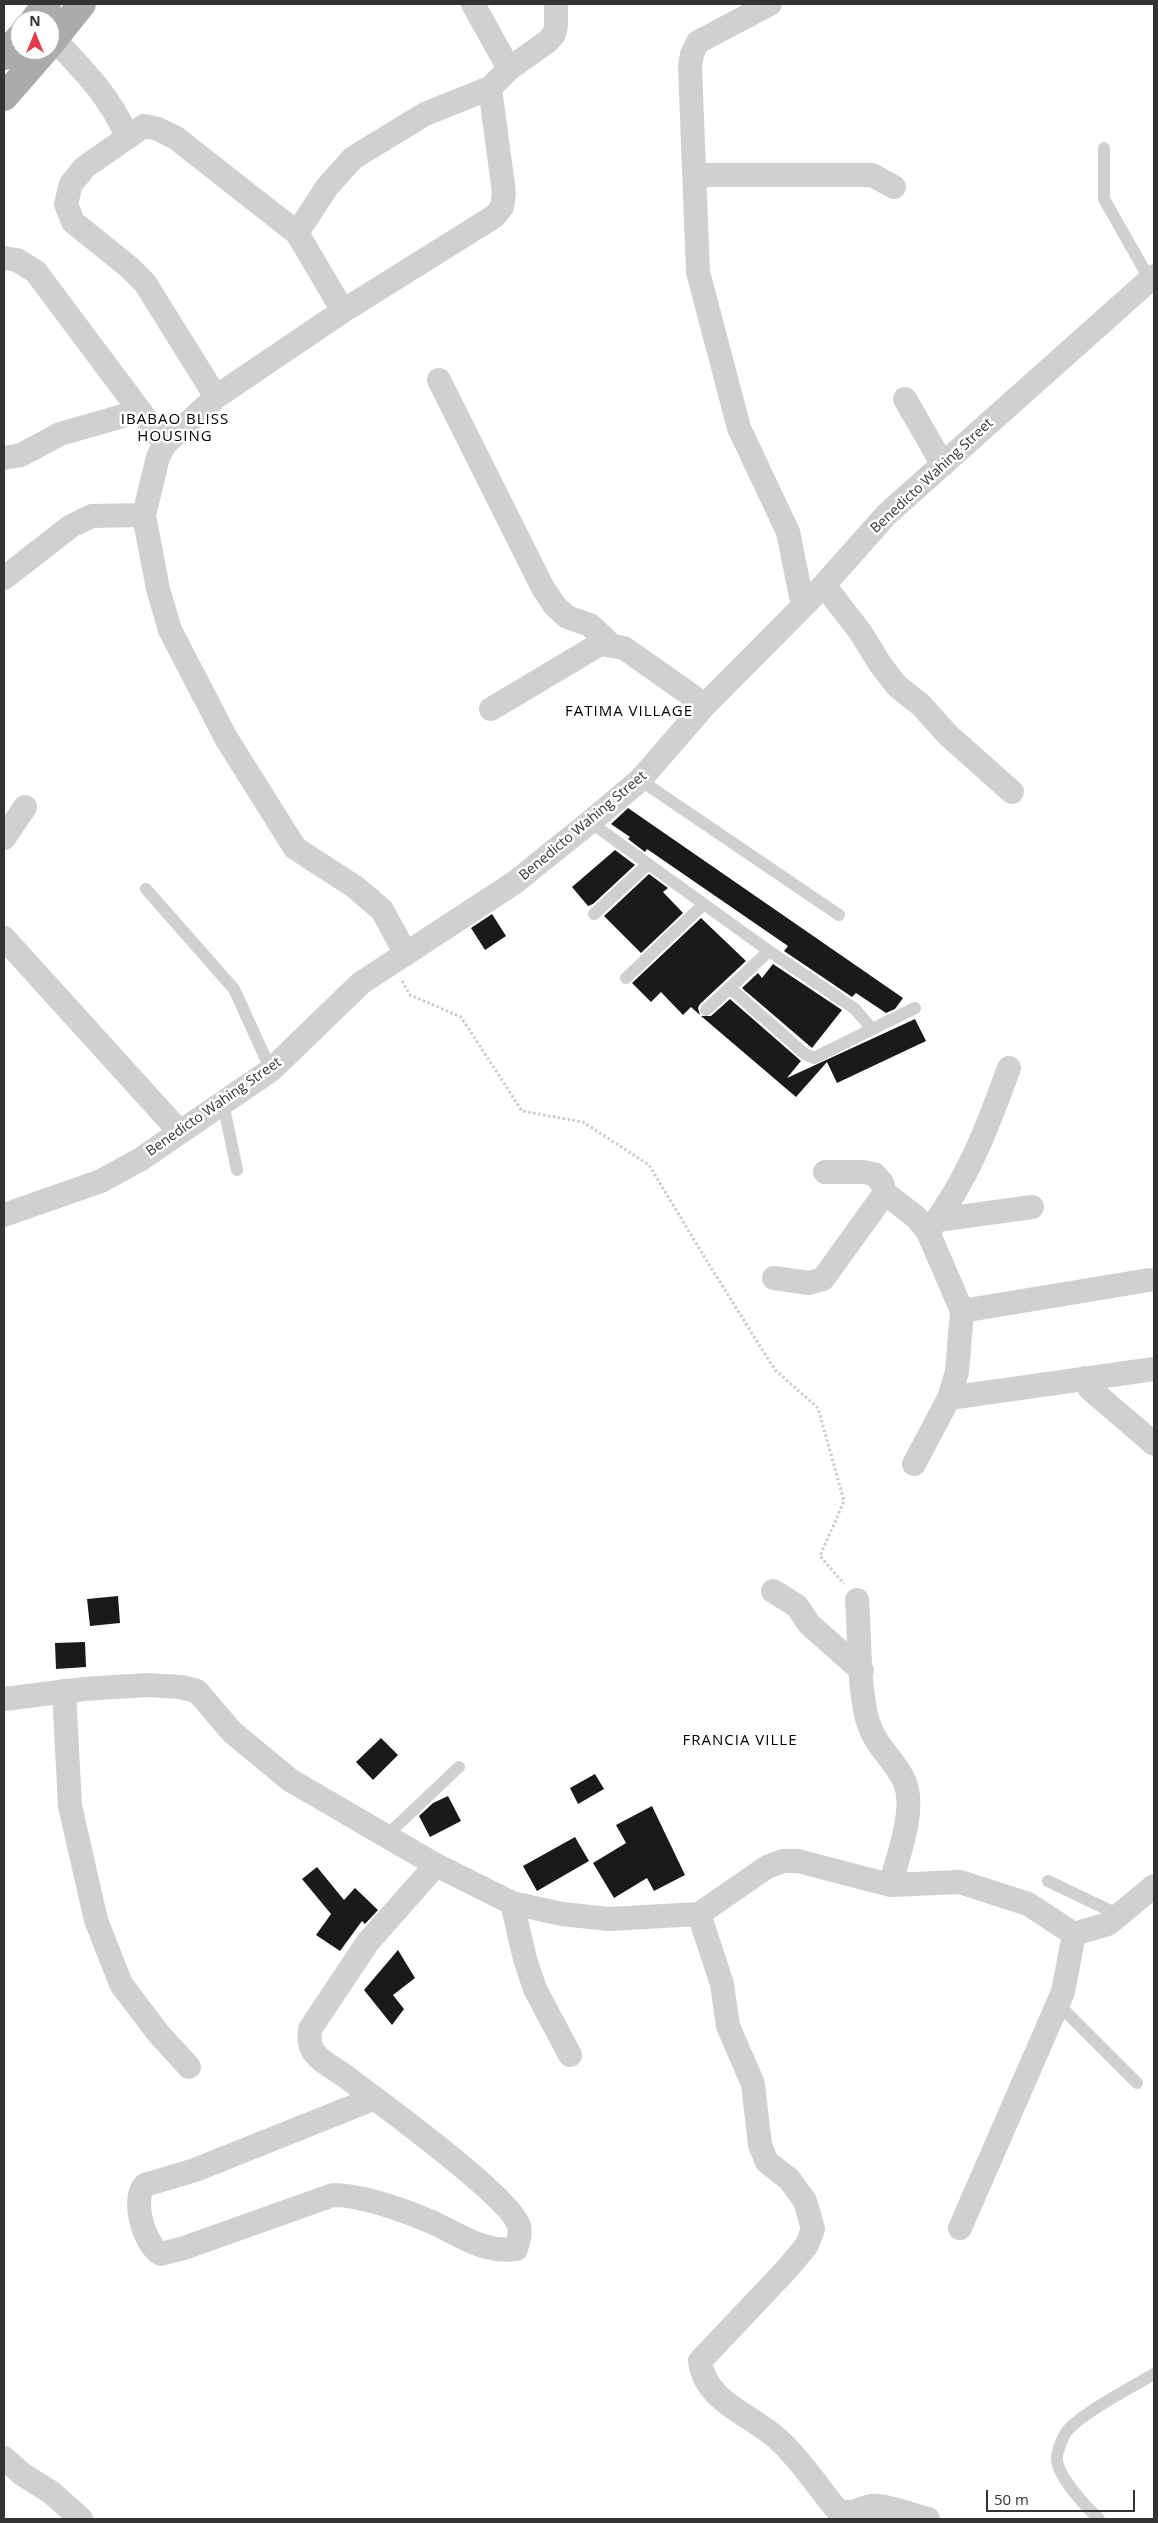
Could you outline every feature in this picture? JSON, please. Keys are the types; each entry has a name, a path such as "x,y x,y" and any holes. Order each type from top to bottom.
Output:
{"main road":[{"path":"60,32 82,4"},
{"path":"4,97 36,60"}],"street":[{"path":"472,4 509,69"},
{"path":"297,233 327,187 353,158 425,114 490,88 509,69 548,41 554,34 556,4"},
{"path":"770,4 698,42 692,54 690,67 698,272 738,428 788,532 803,606"},
{"path":"60,53 101,89 116,110 126,136"},
{"path":"399,959 382,910 355,888 296,848 226,738 170,630 158,589 144,515 158,457 165,444 216,397 343,311 495,216 502,207 504,193 490,88"},
{"path":"216,397 145,283 130,267 74,222 66,204 70,184 84,167 126,136 144,126 158,129 176,138 297,233 343,311"},
{"path":"695,175 872,175 894,187"},
{"path":"4,258 17,260 36,272 165,444"},
{"name":"Benedicto Wahing Street","path":"4,1215 101,1181 141,1159 179,1131 271,1070 361,983 514,883 590,822 640,780 705,705 824,585 887,514 1152,278"},
{"path":"439,380 542,588 555,606 567,617 590,626 611,644"},
{"path":"905,399 943,465"},
{"path":"4,458 21,455 60,434 140,411"},
{"path":"4,578 71,526 92,516 144,515"},
{"path":"824,585 861,633 880,664 897,686 921,705 948,735 1012,792"},
{"path":"491,709 600,644 611,644 624,648 705,705"},
{"path":"4,838 25,807"},
{"path":"4,938 179,1131"},
{"path":"932,1226 979,1147 1009,1068"},
{"path":"825,1172 874,1174 882,1183 885,1193 917,1218 932,1226 1032,1207"},
{"path":"774,1278 809,1283 823,1279 885,1193"},
{"path":"914,1464 950,1398 957,1372 962,1311 932,1226"},
{"path":"962,1311 1149,1280"},
{"path":"950,1398 1154,1369"},
{"path":"1084,1378 1090,1389 1154,1444"},
{"path":"773,1591 797,1606 809,1624 862,1671"},
{"path":"857,1600 862,1696 868,1722 876,1742 904,1781 908,1807 908,1822 890,1885"},
{"path":"4,1699 64,1691 147,1685 181,1687 196,1691 232,1732 290,1780 436,1865 512,1903 562,1914 609,1918 699,1914 767,1867 783,1861 798,1861 890,1885 960,1882 1028,1904 1074,1934 1108,1924 1154,1886"},
{"path":"64,1691 70,1806 96,1920 121,1984 158,2033 189,2067"},
{"path":"375,2098 195,2170 145,2185 140,2190 138,2206 142,2223 155,2251 161,2254 184,2248 333,2195 351,2195 375,2202 434,2224 473,2243 500,2251 516,2248 520,2239 519,2226 505,2204 375,2098 314,2052 308,2040 310,2029 368,1942 436,1865"},
{"path":"512,1903 525,1959 535,1988 570,2055"},
{"path":"699,1914 722,1984 728,2026 752,2084 760,2145 767,2162 789,2179 805,2200 813,2230 806,2245 787,2268 700,2361 702,2373 712,2391 781,2441 833,2515 850,2514 868,2506 878,2506 928,2519"},
{"path":"960,2228 1063,1992 1074,1934"},
{"path":"4,2458 22,2474 52,2493 81,2519"}],"lane":[{"path":"1104,148 1104,198 1152,278"},
{"path":"640,780 839,915"},
{"path":"590,822 769,951 855,1009 871,1028"},
{"path":"594,914 648,864"},
{"path":"146,889 234,989 271,1070"},
{"path":"626,978 704,904"},
{"path":"706,1010 731,989 769,951"},
{"path":"731,989 805,1054 814,1058 871,1028 915,1008"},
{"path":"223,1103 237,1170"},
{"path":"386,1836 459,1767"},
{"path":"1048,1881 1119,1915"},
{"path":"1058,2004 1137,2082"},
{"path":"1099,2519 1077,2495 1059,2467 1056,2458 1066,2432 1092,2412 1154,2374"}],"path":[{"path":"399,959 410,995 461,1017 522,1111 583,1122 649,1165 708,1264 775,1370 818,1408 844,1501 820,1556 857,1600"}],"building":[{"path":"628,808 903,998 895,1009 886,1013 856,993 852,997 784,951 788,946 647,849 645,852 628,839 630,837 611,824"},
{"path":"615,850 635,865 593,904 588,906 572,887"},
{"path":"649,874 668,888 663,892 683,913 641,953 604,916"},
{"path":"492,914 506,936 485,950 471,928"},
{"path":"701,918 746,961 700,1004 698,1008 700,1015 691,1007 683,1015 661,992 651,1002 632,983"},
{"path":"773,964 842,1010 812,1048 742,988 758,973 762,978"},
{"path":"730,999 801,1061 787,1078 915,1019 926,1041 837,1083 827,1062 796,1097 701,1016 711,1016"},
{"path":"118,1596 120,1623 90,1626 87,1599"},
{"path":"85,1642 86,1667 56,1669 55,1643"},
{"path":"381,1738 398,1755 373,1780 356,1762"},
{"path":"595,1774 604,1789 578,1804 570,1788"},
{"path":"448,1796 461,1821 430,1837 419,1816 433,1803"},
{"path":"652,1806 685,1875 654,1891 647,1878 614,1898 593,1863 626,1843 616,1825"},
{"path":"575,1837 589,1861 537,1891 523,1866"},
{"path":"317,1867 344,1900 355,1888 378,1910 365,1924 362,1921 340,1951 316,1935 331,1914 302,1879"},
{"path":"398,1950 415,1978 393,1995 404,2009 392,2025 364,1990"}],"district":[{"name":"IBABAO BLISS HOUSING","path":"175,428"},
{"name":"FATIMA VILLAGE","path":"629,712"},
{"name":"FRANCIA VILLE","path":"740,1741"}]}
